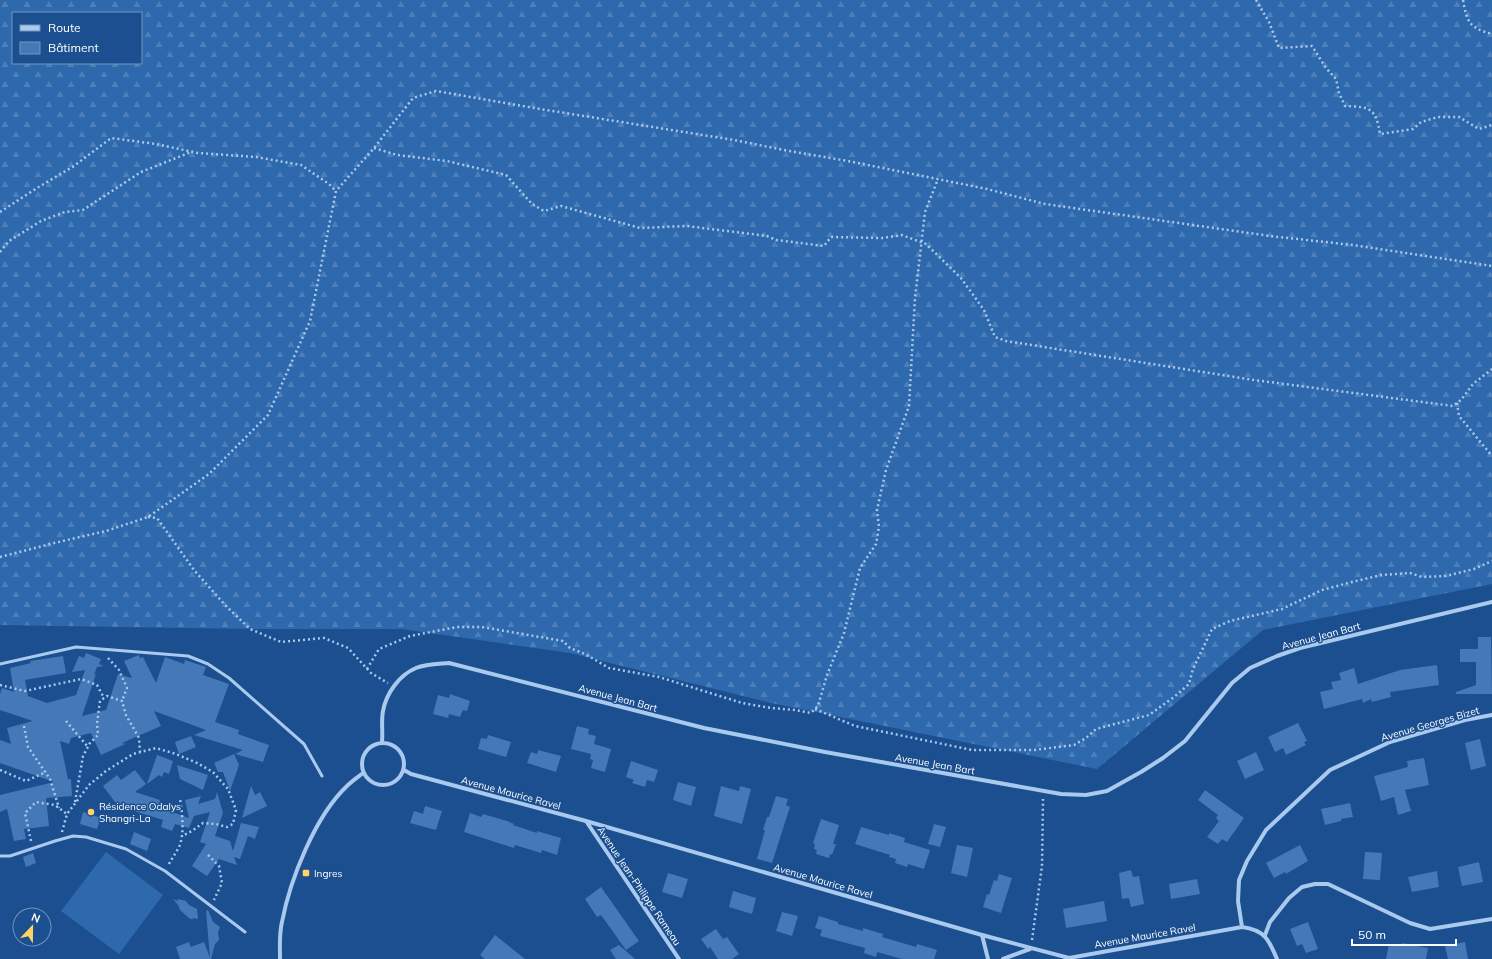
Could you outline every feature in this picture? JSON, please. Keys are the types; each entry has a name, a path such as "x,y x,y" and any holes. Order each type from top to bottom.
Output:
{"street":[{"name":"Avenue Jean Bart","path":"382,742 383,712 386,700 394,686 415,668 433,664 449,663 704,728 825,752 1043,791 1061,794 1086,795 1106,790 1141,772 1163,758 1185,741 1232,683 1250,668 1276,656 1300,648 1492,602"},
{"name":"Avenue Georges Bizet","path":"1242,927 1238,901 1239,880 1247,861 1266,830 1330,770 1390,742 1465,720 1492,715"},
{"path":"382,742 395,746 400,750 404,757 404,770 395,782 388,785 381,785 373,783 367,779 363,772 362,761 366,751 370,747 382,742"},
{"name":"Avenue Maurice Ravel","path":"404,770 411,774 586,821 1030,949 1069,958 1242,927"},
{"path":"280,959 282,923 295,875 319,823 346,786 363,772"},
{"name":"Avenue Jean-Philippe Rameau","path":"586,821 679,959"},
{"path":"1265,935 1270,922 1289,898 1302,887 1315,884 1328,884 1410,924 1430,929 1492,919"},
{"path":"1242,927 1250,928 1265,935 1270,942 1277,959"},
{"path":"982,935 988,959"},
{"path":"1003,959 1030,949"}],"lane":[{"path":"0,664 76,647 188,656 208,664 229,678 304,744 322,776"},
{"path":"0,856 10,856 73,836 86,837 126,849 165,871 245,932"}],"path":[{"path":"1256,0 1269,22 1279,48 1312,46 1326,68 1336,79 1339,93 1345,106 1366,107 1378,118 1380,134 1413,129 1421,122 1438,117 1459,117 1479,129 1492,125"},
{"path":"1463,0 1465,12 1469,22 1478,30 1492,34"},
{"path":"0,557 106,531 148,517 209,474 268,415 310,321 336,191 374,148 412,98 436,91 555,112 734,140 987,189 1045,204 1270,236 1353,245 1492,266"},
{"path":"0,212 74,166 111,138 156,144 191,151 256,157 300,165 329,184 336,191"},
{"path":"374,148 397,155 448,161 506,175 532,204 544,211 561,206 640,228 687,226 766,236 776,240 824,246 831,237 882,238 902,235 926,244 961,278 984,310 995,337 1006,341 1254,380 1453,406 1461,400 1473,384 1492,369"},
{"path":"0,252 9,241 41,221 65,212 83,210 141,172 191,151"},
{"path":"367,669 379,648 410,636 457,627 482,627 563,641 570,648 585,654 610,668 659,678 742,703 811,713 818,706 827,675 844,633 860,568 876,544 879,528 877,510 886,470 908,406 915,298 925,212 938,179"},
{"path":"1457,403 1459,416 1492,456"},
{"path":"148,517 157,518 194,570 226,606 250,629 281,642 324,638 348,648 371,673 394,686"},
{"path":"815,709 855,726 972,750 1034,750 1074,745 1086,738 1096,728 1149,715 1174,698 1189,684 1193,669 1212,629 1218,626 1230,621 1282,609 1322,590 1381,575 1410,573 1422,577 1446,576 1474,569 1492,561"},
{"path":"99,648 119,670 126,688 122,701 126,715 139,738 140,752"},
{"path":"0,685 25,691 81,679 96,685 104,698"},
{"path":"75,804 83,756 98,735 97,723 100,701 107,696 122,701"},
{"path":"66,721 88,747"},
{"path":"24,726 28,747 50,778 59,808"},
{"path":"59,840 67,814 89,786 106,771 133,754 156,748 176,754 213,772 228,789 236,810 233,824 227,827 203,823 182,836"},
{"path":"0,770 26,780 46,772"},
{"path":"1030,949 1042,866 1043,791"},
{"path":"165,871 179,847 182,836 182,812 180,798"},
{"path":"33,848 25,813 36,802 55,805 67,814"},
{"path":"208,855 219,866 222,883 211,906"}],"green space":[{"path":"0,0 1492,0 1492,584 1263,630 1097,769 771,703 570,653 402,629 252,629 0,625"},
{"path":"106,852 163,895 119,954 61,911"}],"building":[{"path":"1478,637 1491,637 1492,694 1456,694 1456,692 1476,685 1476,662 1460,662 1460,649 1478,649"},
{"path":"86,653 101,659 99,664 104,666 97,667 82,716 106,710 118,674 132,678 124,661 139,655 140,658 143,657 156,683 165,657 184,664 185,660 206,667 203,675 229,684 215,722 239,730 238,734 269,745 263,762 235,754 243,750 194,735 206,730 154,711 161,726 122,743 125,744 101,755 91,733 71,738 69,744 60,741 68,779 71,779 72,796 46,798 49,826 24,829 26,839 14,841 7,809 0,812 0,795 54,782 0,763 0,740 11,744 7,728 33,721 0,710 0,694 2,688 14,692 10,668 31,663 30,661 63,656 66,673 25,680 28,696 47,703 76,695 85,670 72,672 79,656 84,658"},
{"path":"1437,665 1439,685 1390,692 1391,697 1372,702 1371,699 1363,703 1362,699 1324,709 1320,692 1333,689 1331,682 1341,680 1339,673 1354,668 1358,684 1400,670"},
{"path":"450,694 470,701 467,711 463,710 460,717 449,714 448,718 433,714 438,695 449,698"},
{"path":"1298,723 1307,741 1304,742 1306,745 1286,755 1283,748 1275,752 1268,737"},
{"path":"577,726 589,729 588,734 596,736 594,744 611,749 605,772 591,768 593,760 590,759 591,754 571,749"},
{"path":"488,735 511,742 506,757 478,749 481,738 487,739"},
{"path":"191,736 196,747 179,754 175,742"},
{"path":"1480,739 1486,766 1471,770 1465,743"},
{"path":"538,750 561,756 556,772 527,763 531,752 537,754"},
{"path":"1256,752 1264,770 1245,779 1237,761"},
{"path":"234,754 239,765 230,791 223,772 218,772 214,763"},
{"path":"157,755 173,761 169,774 164,772 162,777 159,775 147,784"},
{"path":"1424,758 1429,785 1405,790 1411,811 1398,815 1394,797 1381,801 1374,776 1408,767 1407,761"},
{"path":"631,761 658,770 654,782 647,780 645,787 632,783 634,780 626,777"},
{"path":"177,765 208,775 203,790 180,779"},
{"path":"135,770 146,784 135,792 160,800 158,807 189,818 185,800 201,796 198,804 215,799 217,792 223,813 215,836 230,841 233,851 241,823 259,827 255,839 248,836 240,859 234,857 237,865 219,859 207,876 192,866 206,844 200,842 210,812 194,816 189,828 175,824 172,831 161,827 163,820 118,806 103,786 117,775 121,780"},
{"path":"678,782 696,787 691,806 673,800"},
{"path":"251,786 255,795 260,792 267,806 242,818"},
{"path":"721,786 739,791 740,786 751,789 742,824 714,816"},
{"path":"1205,790 1244,818 1227,842 1222,839 1218,844 1207,837 1219,821 1216,818 1218,815 1198,800"},
{"path":"776,796 788,799 786,805 790,807 772,863 757,859 765,830 763,830"},
{"path":"1350,803 1353,817 1341,819 1341,821 1325,825 1321,809"},
{"path":"425,806 442,811 436,830 410,823 414,811 423,814"},
{"path":"83,812 101,818 97,829 80,824"},
{"path":"470,813 481,817 483,814 507,821 514,824 513,825 537,833 537,831 561,838 557,855 542,850 541,853 515,845 514,848 464,832"},
{"path":"821,819 839,825 833,844 836,844 832,855 830,854 829,858 816,854 817,850 814,849 815,844 813,843"},
{"path":"934,824 946,827 940,847 928,844"},
{"path":"861,827 905,838 904,842 930,850 924,869 908,864 907,867 895,863 896,859 889,857 890,855 855,844"},
{"path":"134,832 151,839 147,851 130,844"},
{"path":"957,845 973,848 967,877 951,873"},
{"path":"1300,845 1308,861 1286,874 1285,872 1274,878 1266,863"},
{"path":"1365,852 1382,853 1380,880 1363,879"},
{"path":"33,853 36,863 26,867 23,857"},
{"path":"1479,862 1483,882 1462,886 1458,867"},
{"path":"1131,870 1133,877 1139,876 1144,904 1131,907 1129,898 1122,899 1119,873"},
{"path":"1437,871 1439,887 1412,892 1408,877"},
{"path":"668,873 688,879 682,898 662,892"},
{"path":"999,874 1012,878 1001,913 983,907 987,894 989,895 994,880 997,881"},
{"path":"1197,879 1200,894 1171,899 1169,884"},
{"path":"601,887 639,941 626,950 601,915 597,917 585,899"},
{"path":"733,891 756,898 752,914 729,907"},
{"path":"173,899 178,901 178,899 186,901 189,905 197,909 198,919 192,918 193,920 189,918 180,910"},
{"path":"1104,901 1107,921 1066,928 1063,909"},
{"path":"208,910 213,922 220,927 218,933 219,940 215,944 211,959 180,959 176,947 189,942 191,947 204,942 210,958 206,911"},
{"path":"782,912 798,916 792,936 776,931"},
{"path":"819,916 838,922 838,924 863,931 863,928 883,934 882,937 916,947 917,944 937,950 934,959 902,959 877,952 876,957 864,953 865,948 820,936 822,930 815,928"},
{"path":"1308,922 1318,949 1306,953 1302,944 1297,946 1290,929"},
{"path":"716,929 723,939 727,937 739,954 732,959 718,959 710,947 708,949 701,939"},
{"path":"495,935 525,959 485,959 480,955"},
{"path":"1465,942 1468,959 1448,959 1445,946"},
{"path":"1402,943 1428,948 1426,959 1386,959 1389,944 1401,946"},
{"path":"619,945 635,959 616,959 610,950"}],"place":[{"name":"Résidence Odalys Shangri-La","path":"91,812"},
{"name":"Ingres","path":"306,873"}]}
